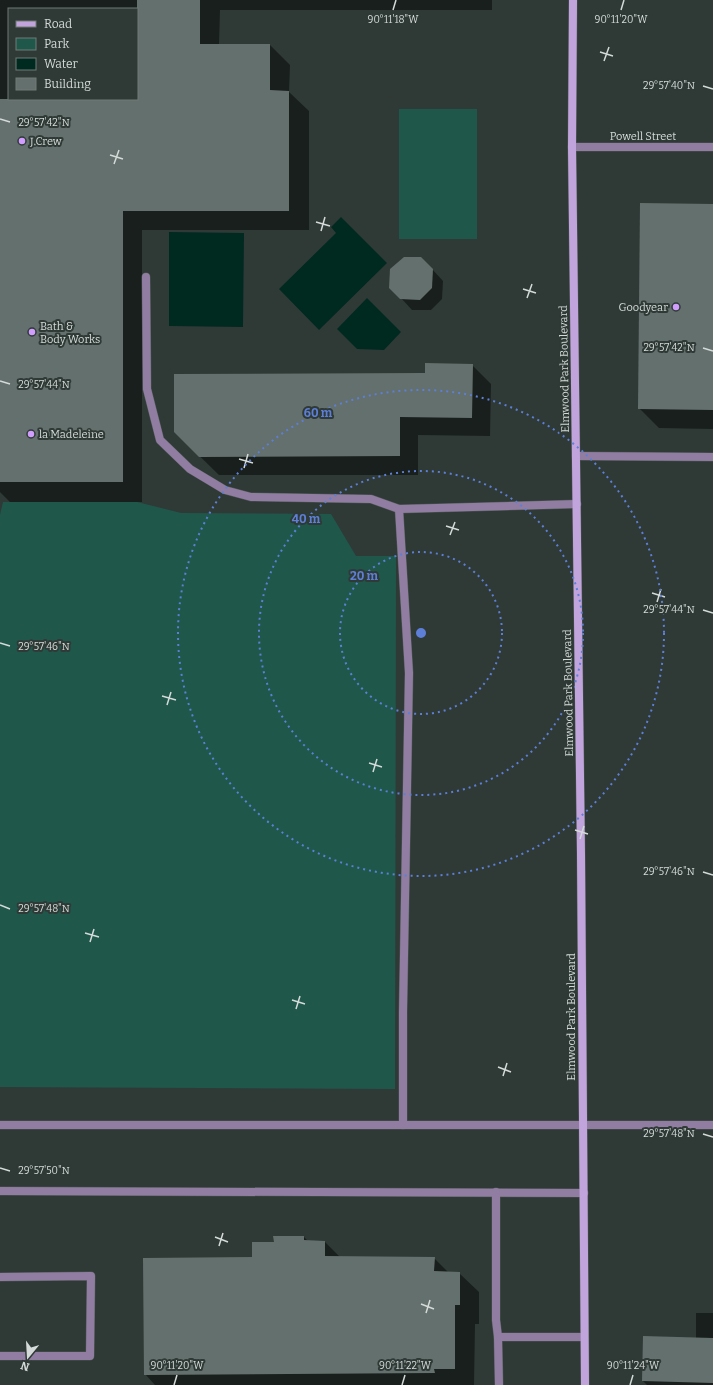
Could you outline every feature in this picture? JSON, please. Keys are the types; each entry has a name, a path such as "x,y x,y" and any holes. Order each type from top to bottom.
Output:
{"street":[{"name":"Elmwood Park Boulevard","path":"573,0 572,147 584,1193 584,1385"},
{"name":"Powell Street","path":"572,147 713,147"},
{"path":"146,277 147,389 160,440 190,469 225,490 251,497 371,499 399,509 577,504"},
{"path":"576,456 713,456"},
{"path":"399,509 408,673 403,996 403,1125"},
{"path":"0,1125 713,1125"},
{"path":"0,1191 584,1193"},
{"path":"496,1192 496,1320 498,1337 499,1385"},
{"path":"0,1277 91,1276 90,1356 0,1356"},
{"path":"498,1337 584,1337"}],"green space":[{"path":"399,109 477,109 477,239 399,239"},
{"path":"3,502 137,502 181,513 331,514 356,556 396,556 395,1089 0,1087 0,515"}],"water":[{"path":"341,217 387,263 319,330 279,289 336,233 331,227"},
{"path":"169,232 244,233 243,327 169,326"},
{"path":"367,298 401,332 384,350 357,349 337,329"}],"building":[{"path":"137,0 200,0 200,44 270,44 270,90 289,91 289,211 123,211 123,482 0,482 0,99 138,100"},
{"name":"Goodyear","path":"640,203 713,204 713,410 638,409"},
{"path":"404,257 421,257 433,269 432,288 420,300 400,299 389,288 390,269"},
{"path":"425,363 473,364 472,418 400,417 400,456 199,457 174,432 174,374 425,373"},
{"path":"273,1236 304,1236 304,1240 325,1241 325,1256 435,1257 434,1271 460,1272 460,1305 455,1305 455,1369 434,1369 435,1373 144,1375 143,1258 252,1257 252,1242 274,1242"},
{"path":"643,1336 713,1338 713,1383 642,1381"}],"place":[{"name":"J.Crew","path":"22,141"},
{"name":"Goodyear","path":"676,307"},
{"name":"Bath & Body Works","path":"32,332"},
{"name":"la Madeleine","path":"31,434"}]}
